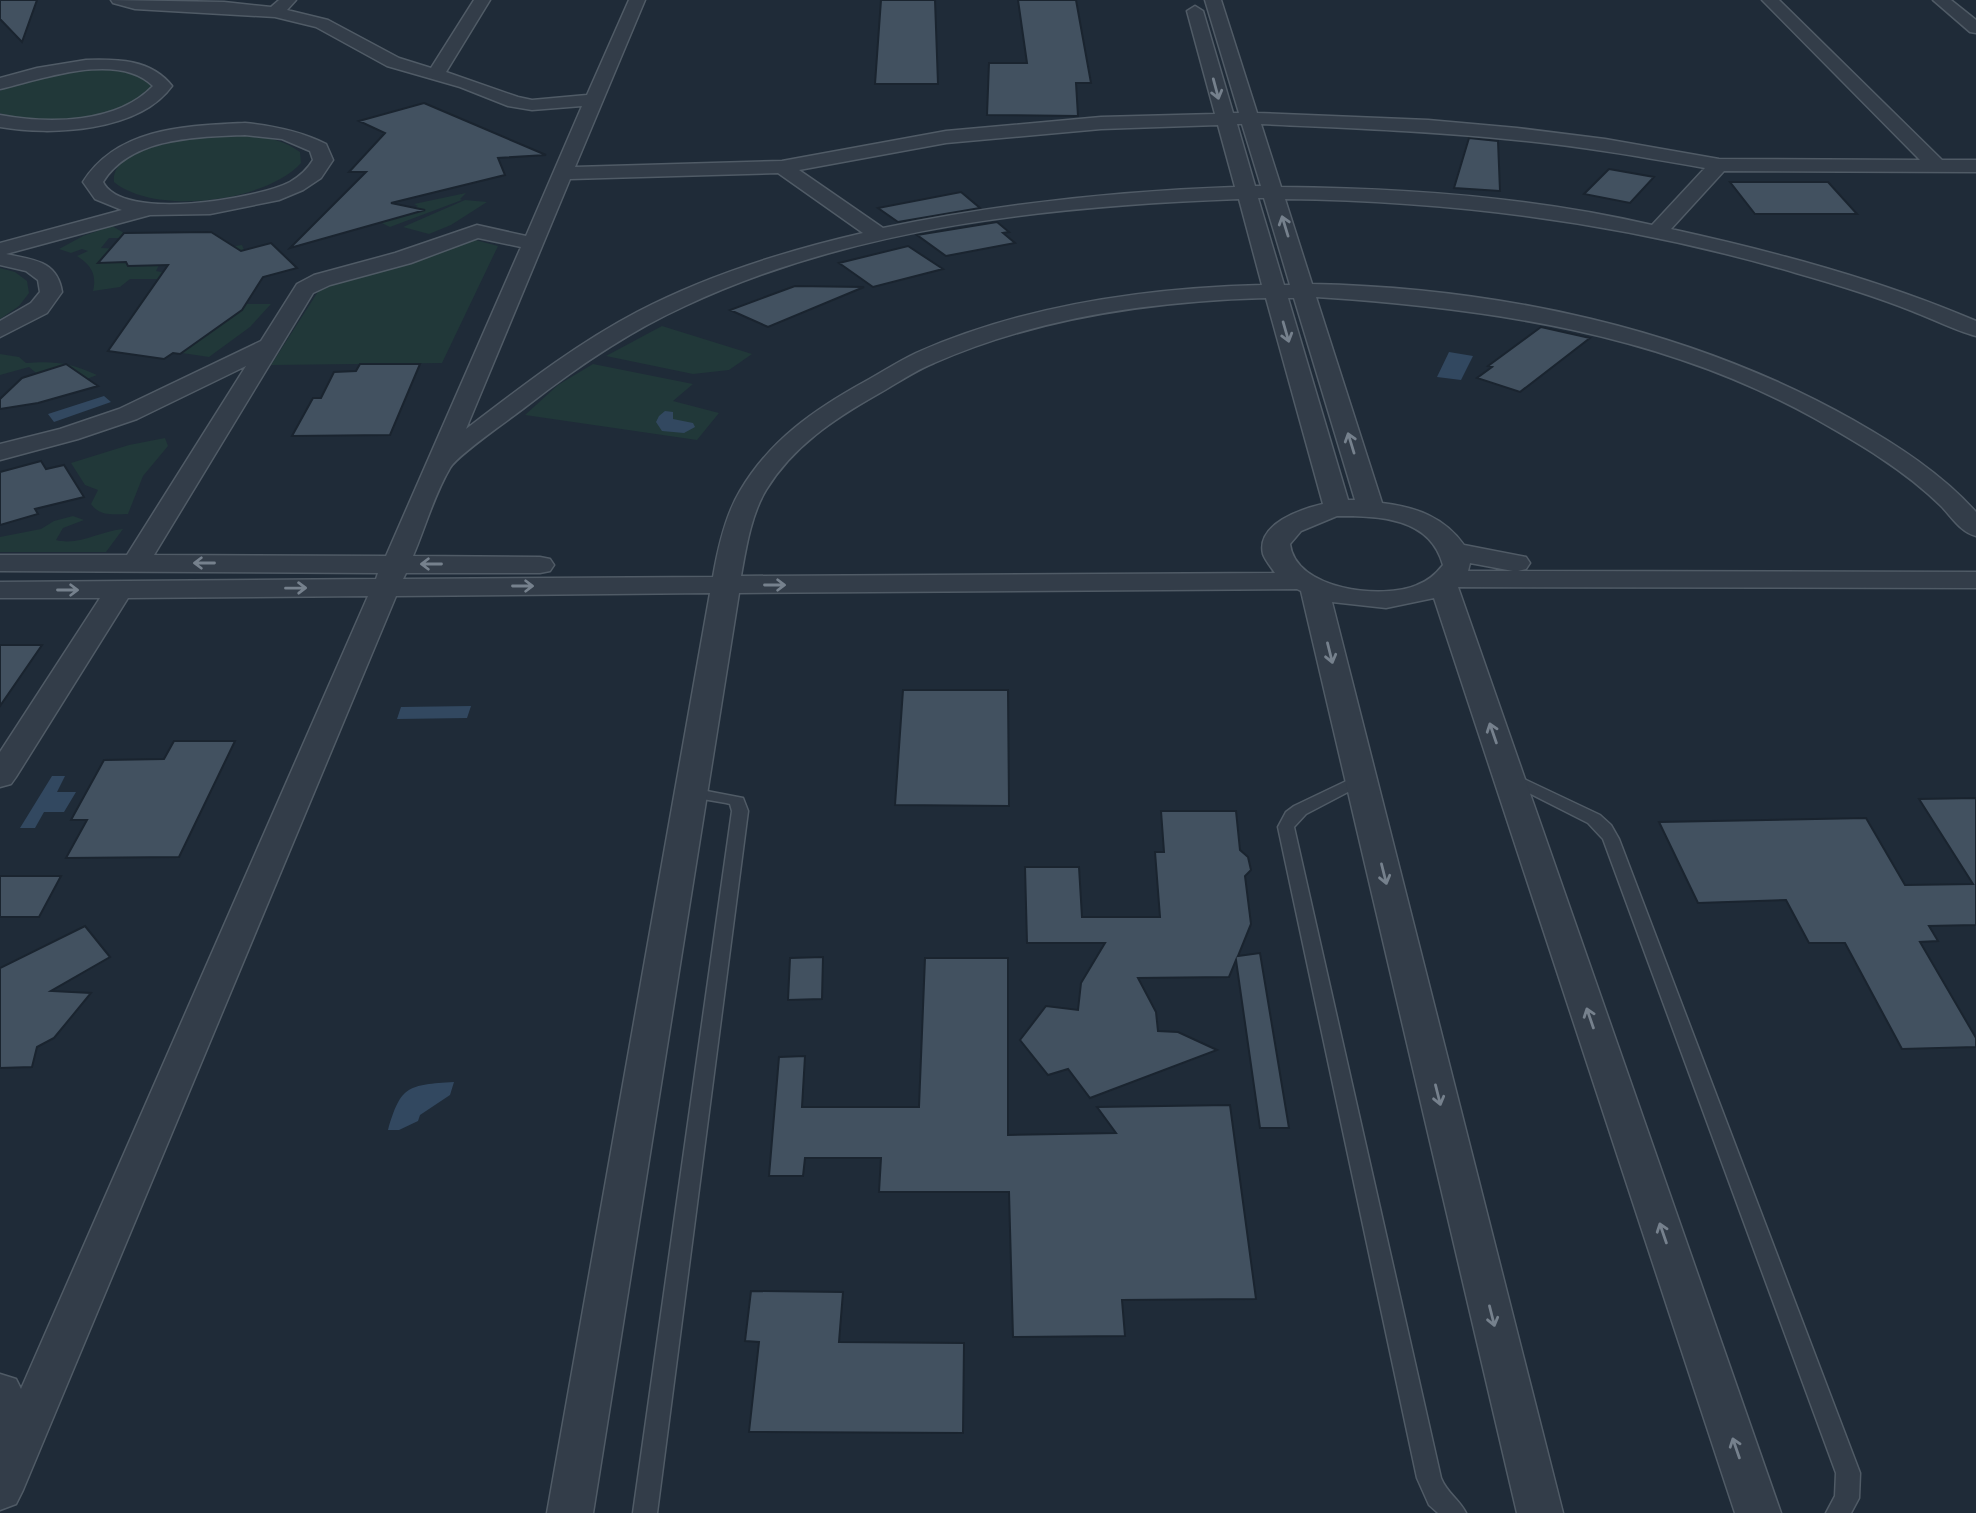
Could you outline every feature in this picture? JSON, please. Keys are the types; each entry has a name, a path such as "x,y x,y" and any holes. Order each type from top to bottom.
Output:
{"street":[{"path":"119,0 135,4 281,6 322,23 393,62 523,104 595,100"},
{"path":"436,74 482,0"},
{"path":"0,1490 637,0"},
{"path":"1770,0 1938,167"},
{"path":"1941,0 1976,28"},
{"path":"1204,5 1204,46 1337,508"},
{"path":"1204,5 1227,46 1371,509"},
{"path":"1204,46 1227,46"},
{"path":"0,84 50,70 83,66 128,68 157,76 163,86 156,97 138,107 109,116 38,125 0,134"},
{"path":"109,116 209,131 267,131 303,138 319,148 323,160 314,173 294,187 264,198 187,210 149,209 119,203 100,194 93,182 98,169 114,156 141,145 209,131"},
{"path":"564,173 782,167 946,137 1101,122 1224,118 1428,125 1605,145 1719,165 1976,166"},
{"path":"0,121 38,125"},
{"path":"1659,230 1719,165"},
{"path":"782,167 878,234"},
{"path":"440,462 544,380 608,336 749,270 878,234 1088,200 1274,191 1395,196 1491,205 1659,230 1863,286 1976,328"},
{"path":"0,249 149,209"},
{"path":"135,563 305,289 315,283 403,257 477,231 533,244"},
{"path":"0,259 33,266 49,278 51,292 39,309 0,330"},
{"path":"570,1513 732,549 751,493 803,431 867,387 942,348 1019,323 1107,305 1199,295 1304,290 1426,297 1509,309 1603,329 1687,355 1775,390 1869,438 1939,489 1976,528"},
{"path":"0,452 69,434 128,414 268,346"},
{"path":"1540,1513 1361,779 1300,578 1277,553 1277,541 1284,529 1297,519 1337,508 1371,509 1416,519 1448,540 1449,571 1508,776 1758,1513"},
{"path":"0,563 135,563 392,575 1300,578 1340,595 1379,599 1423,594 1449,571 1504,562 1976,561"},
{"path":"1449,571 1976,580"},
{"path":"0,590 119,590 392,575"},
{"path":"0,776 119,590"},
{"path":"0,1392 20,1441"}],"lane":[{"path":"1508,776 1594,819 1611,839 1848,1473 1847,1498 1838,1513"},
{"path":"1361,779 1300,810 1292,816 1286,827 1429,1478 1437,1498 1454,1513"},
{"path":"645,1513 740,811 737,801 728,797 691,793"}],"green space":[{"path":"98,69 139,74 150,80 153,88 131,105 118,111 84,118 29,120 0,113 0,91 11,85 48,75"},
{"path":"227,135 256,136 283,143 300,152 301,163 285,176 263,187 210,200 156,199 132,193 114,182 117,169 126,159 141,151 179,141"},
{"path":"466,193 460,199 462,200 390,227 357,211 381,200 418,211 414,208 418,206 414,204"},
{"path":"465,200 487,202 451,225 429,234 403,227"},
{"path":"112,226 124,233 119,238 109,238 101,248 122,249 118,263 126,262 128,266 159,265 156,271 166,273 229,247 242,245 253,272 192,279 130,279 120,287 93,291 92,270 77,256 88,251 82,249 71,253 59,249 83,236"},
{"path":"468,238 498,246 442,363 271,365 321,287 372,274"},
{"path":"0,268 15,272 27,281 29,293 19,306 0,319"},
{"path":"225,304 271,304 250,327 209,357 182,353 222,324"},
{"path":"662,326 752,354 729,370 693,374 606,356"},
{"path":"0,354 19,357 26,363 71,365 97,375 84,380 47,382 29,367 0,375"},
{"path":"593,364 693,384 673,401 719,413 697,440 525,415 558,385"},
{"path":"165,438 168,446 143,476 128,514 108,514 91,504 98,490 85,485 71,463 129,445"},
{"path":"73,516 84,520 63,528 56,540 81,540 123,529 106,552 0,552 0,537 41,529 54,521"}],"water":[{"path":"1449,352 1473,356 1461,380 1437,377"},
{"path":"104,396 111,402 54,422 48,414"},
{"path":"665,411 673,412 673,419 693,423 695,427 684,433 662,431 656,422"},
{"path":"471,706 467,718 397,719 401,707"},
{"path":"52,776 65,776 57,792 76,792 64,812 44,812 35,828 20,828"},
{"path":"454,1082 450,1095 420,1115 418,1121 399,1130 388,1130 397,1104 409,1090 426,1084"}],"building":[{"path":"0,0 37,0 22,42 0,19"},
{"path":"881,0 935,0 938,84 875,84"},
{"path":"1018,0 1076,0 1091,83 1076,83 1078,116 987,115 989,63 1027,63"},
{"path":"424,103 546,155 498,158 505,175 391,203 425,210 290,248 366,172 349,172 385,133 359,121"},
{"path":"1469,138 1498,141 1500,191 1454,188"},
{"path":"1609,169 1654,177 1630,203 1584,194"},
{"path":"1730,182 1828,182 1857,214 1755,214"},
{"path":"961,192 980,208 898,222 878,208"},
{"path":"997,222 1009,232 1003,233 1015,243 946,256 917,235"},
{"path":"211,232 241,251 271,243 297,268 263,277 242,310 180,354 173,353 164,359 108,351 168,265 128,266 126,262 98,263 124,233"},
{"path":"908,246 943,269 873,287 839,263"},
{"path":"795,286 864,287 768,327 730,310"},
{"path":"1541,327 1590,338 1520,392 1477,378 1492,367 1488,366"},
{"path":"66,364 98,386 38,403 0,409 0,399 22,378"},
{"path":"360,364 420,364 390,435 292,436 313,398 321,398 334,372 356,371"},
{"path":"41,461 46,469 64,465 84,497 35,509 38,514 0,525 0,472"},
{"path":"0,645 42,645 0,706"},
{"path":"903,690 1008,690 1009,806 895,805"},
{"path":"174,741 235,741 179,857 66,858 87,820 71,820 104,760 164,759"},
{"path":"1976,798 1976,925 1929,926 1938,941 1920,942 1976,1038 1976,1047 1902,1049 1845,943 1809,943 1786,900 1698,903 1659,822 1866,818 1905,885 1973,884 1919,799"},
{"path":"1161,811 1236,811 1240,850 1248,857 1251,870 1245,876 1251,924 1238,956 1260,953 1289,1128 1260,1128 1236,960 1229,977 1138,978 1156,1012 1158,1031 1178,1032 1217,1050 1090,1098 1068,1069 1048,1075 1020,1040 1046,1006 1078,1010 1081,983 1105,943 1027,943 1025,867 1079,867 1082,917 1160,917 1155,852 1164,852"},
{"path":"0,876 61,876 39,917 0,917"},
{"path":"85,926 110,957 51,991 91,993 54,1038 37,1047 32,1067 0,1068 0,968"},
{"path":"823,957 822,999 788,1000 790,958"},
{"path":"925,958 1008,958 1008,1135 1116,1133 1097,1107 1230,1105 1256,1299 1122,1300 1125,1336 1013,1337 1009,1192 879,1192 881,1158 805,1158 803,1176 769,1176 779,1057 805,1056 802,1107 919,1107"},
{"path":"751,1291 843,1292 839,1342 964,1343 963,1433 749,1432 759,1342 745,1341"}]}
